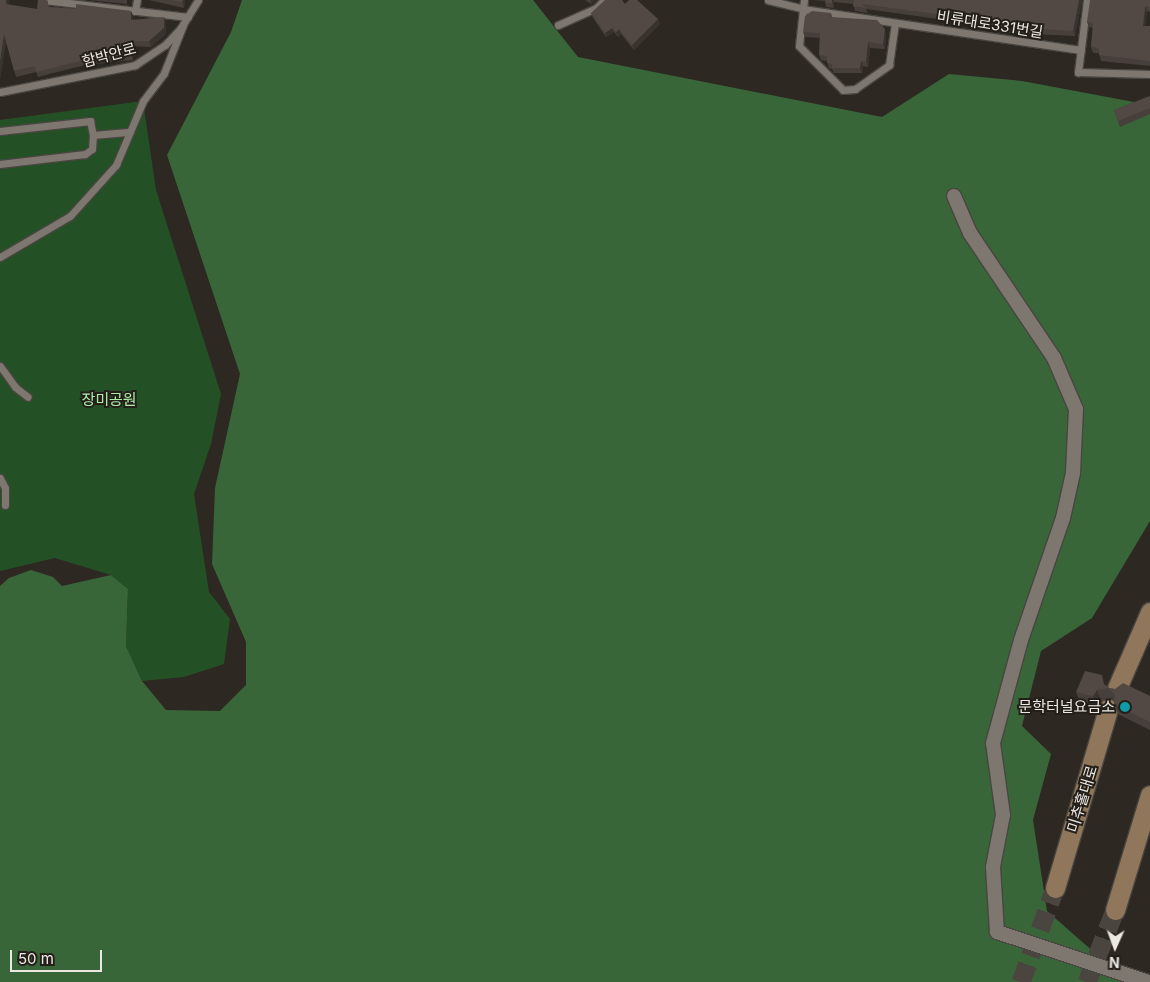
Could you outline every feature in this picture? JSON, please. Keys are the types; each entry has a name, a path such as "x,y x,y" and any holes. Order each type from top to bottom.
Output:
{"main road":[{"path":"1117,688 1150,612"},
{"name":"미추홀대로","path":"1055,888 1108,709"},
{"path":"1115,910 1150,795"}],"street":[{"path":"954,196 970,232 1054,358 1076,409 1073,473 1063,518 1020,640 993,743 1003,815 994,868 993,911 997,932 1148,982"}],"lane":[{"path":"44,0 188,17"},
{"path":"135,11 137,0"},
{"name":"함박안로","path":"0,92 135,65 165,45 183,25 198,0"},
{"path":"558,25 596,8 604,0"},
{"name":"비류대로331번길","path":"768,0 803,9 1081,50"},
{"path":"804,0 799,46 843,90 855,89 889,65 895,23"},
{"path":"1087,0 1078,72 1150,74"},
{"path":"0,257 70,216 116,165 143,101 164,73 183,25"},
{"path":"0,131 90,121 93,136 92,148 85,154 0,164"},
{"path":"93,136 130,132"},
{"path":"0,366 15,387 28,397"},
{"path":"0,478 5,488 5,506"}],"green space":[{"path":"242,0 533,0 578,57 882,117 949,74 1022,81 1150,105 1150,521 1092,618 1041,651 1022,726 1051,754 1033,820 1047,911 1128,982 0,982 0,586 9,578 31,570 53,577 62,586 111,575 128,589 126,646 142,681 166,710 220,711 246,685 246,642 212,564 215,488 240,374 167,155 231,32"},
{"name":"장미공원","path":"143,101 156,190 221,394 211,444 194,494 209,592 230,619 224,664 184,677 142,681 126,646 128,589 111,575 55,558 0,571 0,120"}],"building":[{"path":"0,0 6,0 6,4 37,9 38,0 46,0 48,1 48,7 76,9 76,4 131,11 131,20 164,17 164,28 149,41 128,41 131,55 84,60 36,72 35,66 14,71 4,34 0,61"},
{"path":"605,0 622,0 625,4 629,0 637,0 658,19 632,45 619,29 616,32 612,28 605,33 591,13"},
{"path":"854,0 1079,0 1073,31 1009,27 1010,24 862,4 866,8 853,6"},
{"path":"1090,0 1150,0 1150,7 1145,6 1143,26 1150,26 1150,61 1099,55 1099,48 1091,47 1093,23 1087,22"},
{"path":"812,11 831,13 830,17 877,20 885,29 883,44 868,42 866,61 861,61 860,68 832,68 832,64 827,63 827,56 819,55 820,33 803,32 805,16"},
{"path":"1150,96 1150,108 1118,121 1114,110"},
{"path":"1085,671 1102,675 1104,684 1109,688 1115,689 1123,683 1150,696 1150,722 1114,704 1115,695 1108,688 1097,690 1093,696 1076,692"}],"tunnel":[{"path":"1021,982 1055,888"},
{"path":"1087,982 1115,910"}],"place":[{"name":"문학터널요금소","path":"1125,707"}]}
